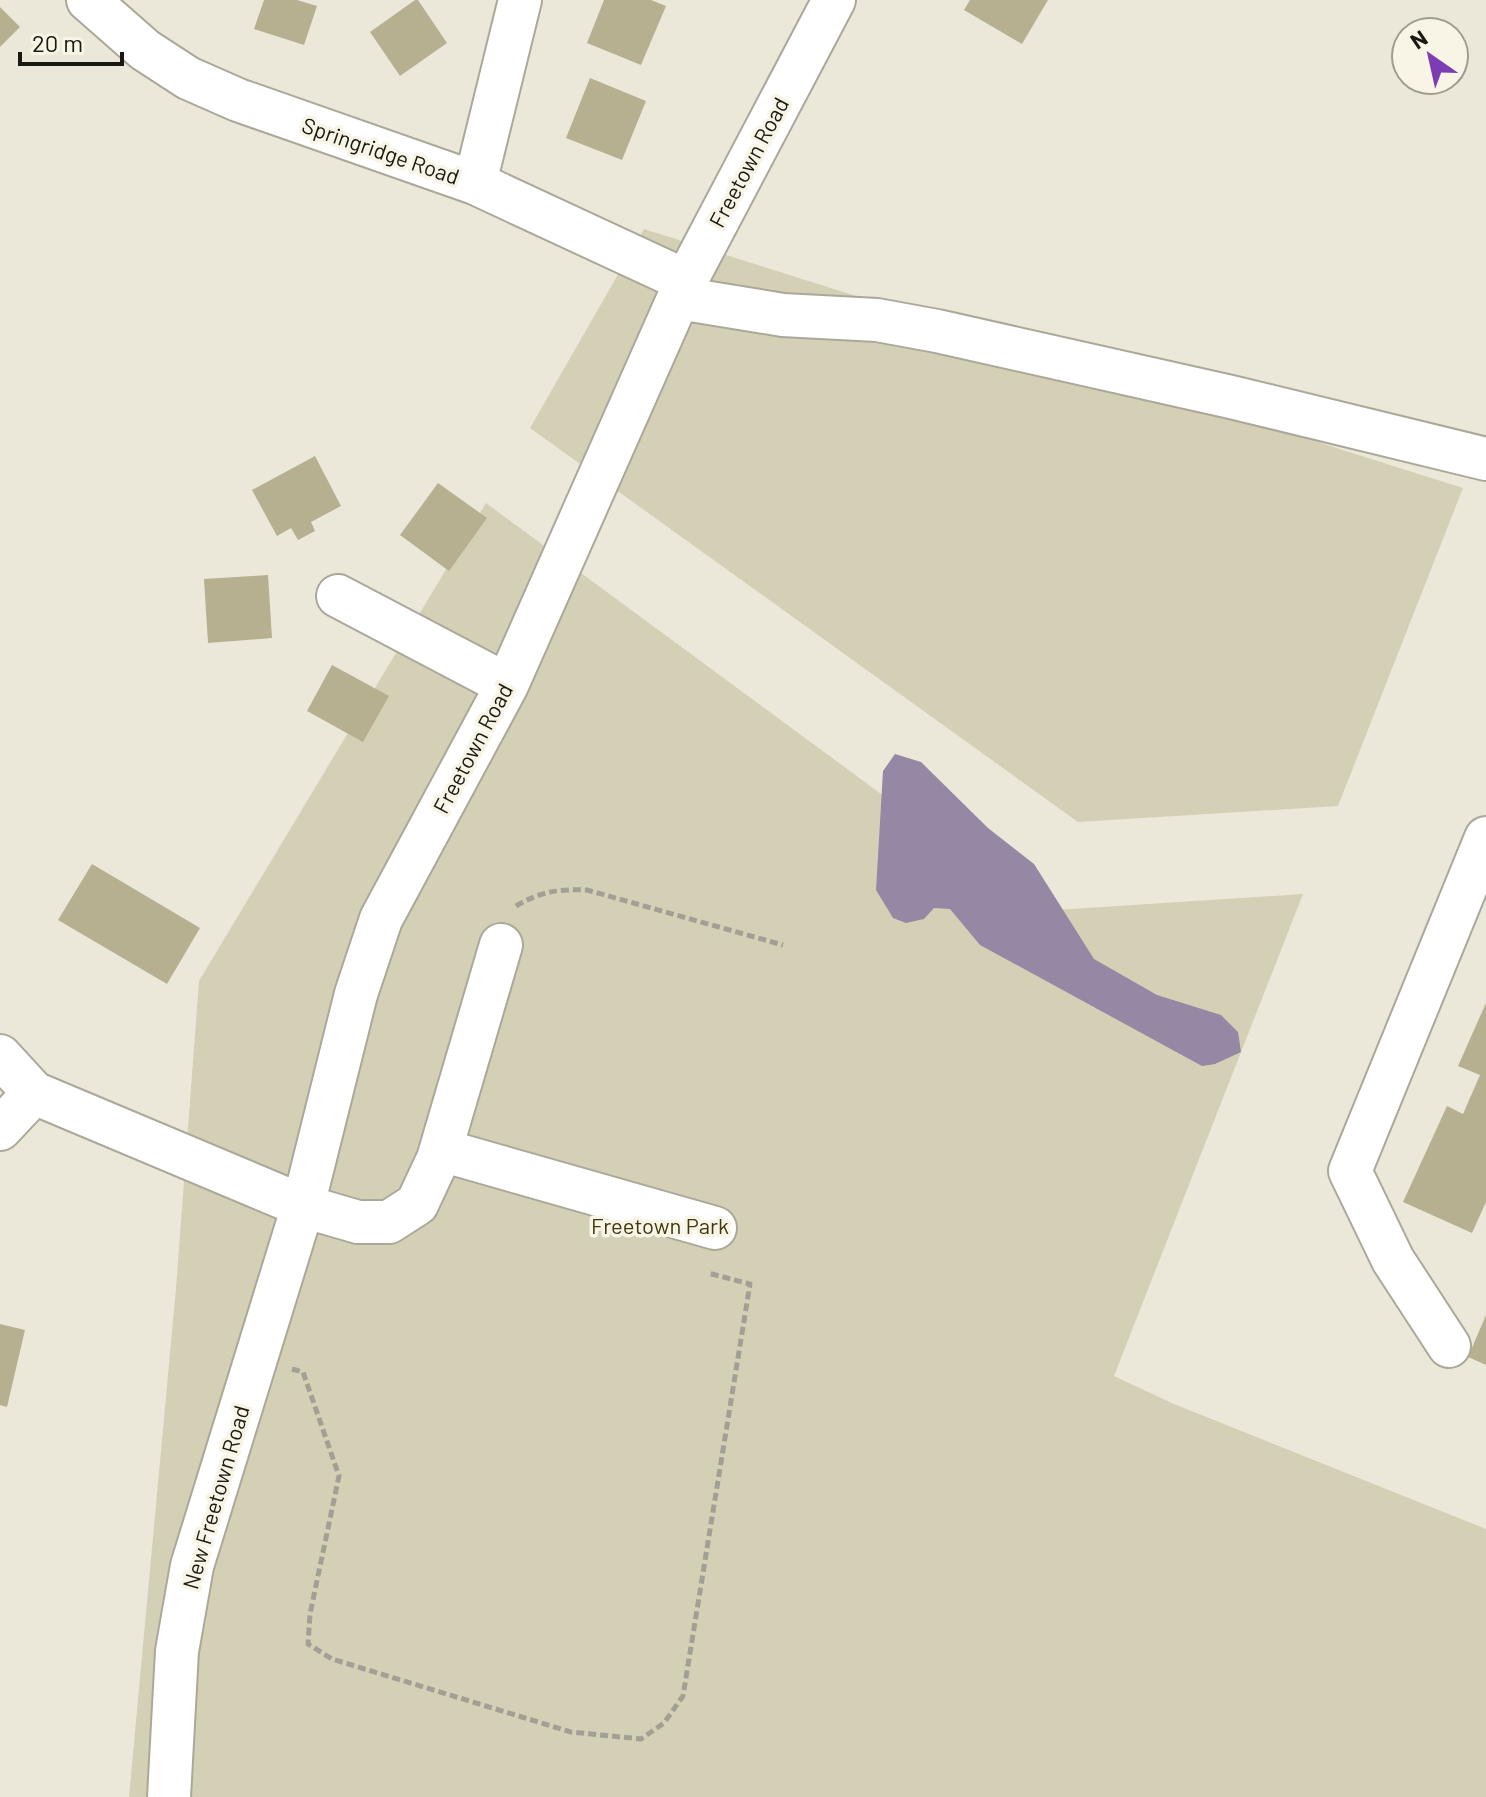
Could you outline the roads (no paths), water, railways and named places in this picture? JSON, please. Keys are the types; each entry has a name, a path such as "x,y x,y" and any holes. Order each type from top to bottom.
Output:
{"street":[{"name":"Springridge Road","path":"88,0 145,50 188,78 238,100 475,183 683,290 783,315 877,320 937,331 1231,397 1486,459"},
{"path":"475,183 520,0"},
{"name":"Freetown Road","path":"303,1206 356,994 381,919 507,685 683,290 834,0"},
{"path":"338,596 507,685"},
{"path":"1449,1346 1393,1260 1350,1171 1482,858"},
{"path":"0,1056 34,1093 303,1206 358,1222 389,1222 417,1204 441,1150 501,945"},
{"path":"0,1129 34,1093"},
{"path":"441,1150 715,1228"},
{"name":"New Freetown Road","path":"169,1797 177,1651 192,1566 303,1206"}],"park label":[{"name":"Freetown Park","path":"660,1225"}]}
